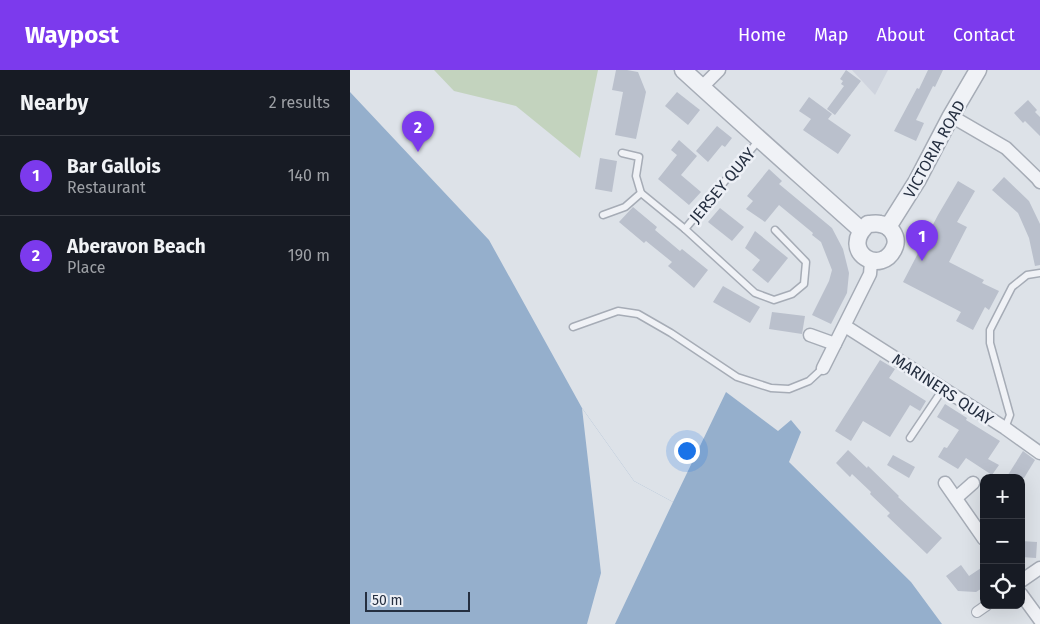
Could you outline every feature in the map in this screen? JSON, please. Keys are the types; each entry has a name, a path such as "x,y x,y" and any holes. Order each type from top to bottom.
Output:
{"street":[{"path":"683,70 861,230"},
{"path":"702,87 718,70"},
{"name":"VICTORIA ROAD","path":"888,226 917,182 951,116 978,70"},
{"path":"951,116 1006,148 1040,182"},
{"path":"868,224 888,226 894,235 895,245 891,254 882,261 871,262 862,255 857,244 861,230 868,224"},
{"path":"823,368 870,274 871,262"},
{"name":"MARINERS QUAY","path":"845,326 1005,428 1040,453"},
{"path":"810,334 835,344"},
{"path":"944,483 980,533"},
{"path":"956,498 974,483"},
{"path":"1025,578 1040,568"},
{"path":"1025,599 1040,620"},
{"path":"977,612 981,609"}],"lane":[{"name":"JERSEY QUAY","path":"684,229 759,140"},
{"path":"603,215 624,207 641,193 636,176 639,157 622,153"},
{"name":"JERSEY QUAY","path":"641,193 755,293 774,300 792,294 804,284 806,262 775,230"},
{"path":"1005,428 1010,415 990,343 990,330 1012,287 1027,275 1040,273"},
{"path":"573,327 618,311 638,314 671,333 737,378 770,388 789,389 809,380 823,368"},
{"path":"910,438 943,389"}],"shaded area":[{"path":"852,70 888,70 875,95"}],"green space":[{"path":"434,70 598,70 580,158 516,106 454,91"}],"water":[{"path":"350,92 489,240 582,408 634,481 673,502 726,392 778,431 791,420 801,432 789,462 911,582 942,624 350,624"}],"pier":[{"path":"582,408 634,481 673,502 615,624 587,624 601,573"}],"building":[{"path":"616,70 638,72 646,92 636,139 615,135 623,92 612,90"},
{"path":"846,70 861,81 835,115 827,109 844,86 841,84 843,81 840,79"},
{"path":"928,70 943,70 916,120 924,123 916,141 894,131"},
{"path":"677,92 700,110 688,125 665,106"},
{"path":"809,97 832,114 828,119 851,135 838,154 803,130 811,119 799,111"},
{"path":"1028,100 1037,110 1035,112 1040,117 1040,136 1025,121 1023,123 1014,113"},
{"path":"717,126 732,138 725,147 722,145 708,162 696,151"},
{"path":"679,140 697,156 681,175 701,192 689,205 658,179 677,155 671,150"},
{"path":"600,158 617,161 612,192 595,189"},
{"path":"769,169 782,181 779,184 832,228 843,249 849,273 847,293 831,324 812,315 829,281 832,270 821,242 779,205 765,222 746,209 753,201 747,196"},
{"path":"1004,177 1029,201 1040,224 1040,265 1035,266 1029,238 1018,213 992,190"},
{"path":"958,181 975,191 957,222 967,227 949,262 984,280 982,283 999,291 989,310 985,307 973,330 956,321 961,312 903,282"},
{"path":"633,207 657,227 655,230 680,251 682,249 708,270 694,288 668,266 672,262 646,241 644,243 619,222"},
{"path":"720,208 744,227 732,241 708,222"},
{"path":"755,231 788,258 768,283 752,270 760,260 745,248"},
{"path":"723,286 760,307 750,323 713,302"},
{"path":"772,312 805,316 802,334 769,329"},
{"path":"880,360 895,369 889,378 926,401 920,411 910,405 890,437 863,421 851,441 835,431"},
{"path":"945,404 967,418 966,420 1000,441 988,459 999,465 993,474 966,458 958,469 938,457 944,447 947,448 959,430 937,417"},
{"path":"848,450 867,468 868,466 942,538 927,554 887,516 890,513 870,494 871,492 852,474 850,477 836,463"},
{"path":"1023,451 1035,460 1025,476 1025,474 1009,474"},
{"path":"893,455 915,467 909,478 887,465"},
{"path":"1025,541 1037,542 1036,558 1025,557"},
{"path":"961,565 969,576 980,569 980,590 976,592 958,591 946,576"}],"place":[{"name":"Aberavon Beach","path":"418,152"},
{"name":"Bar Gallois","path":"922,261"}]}
